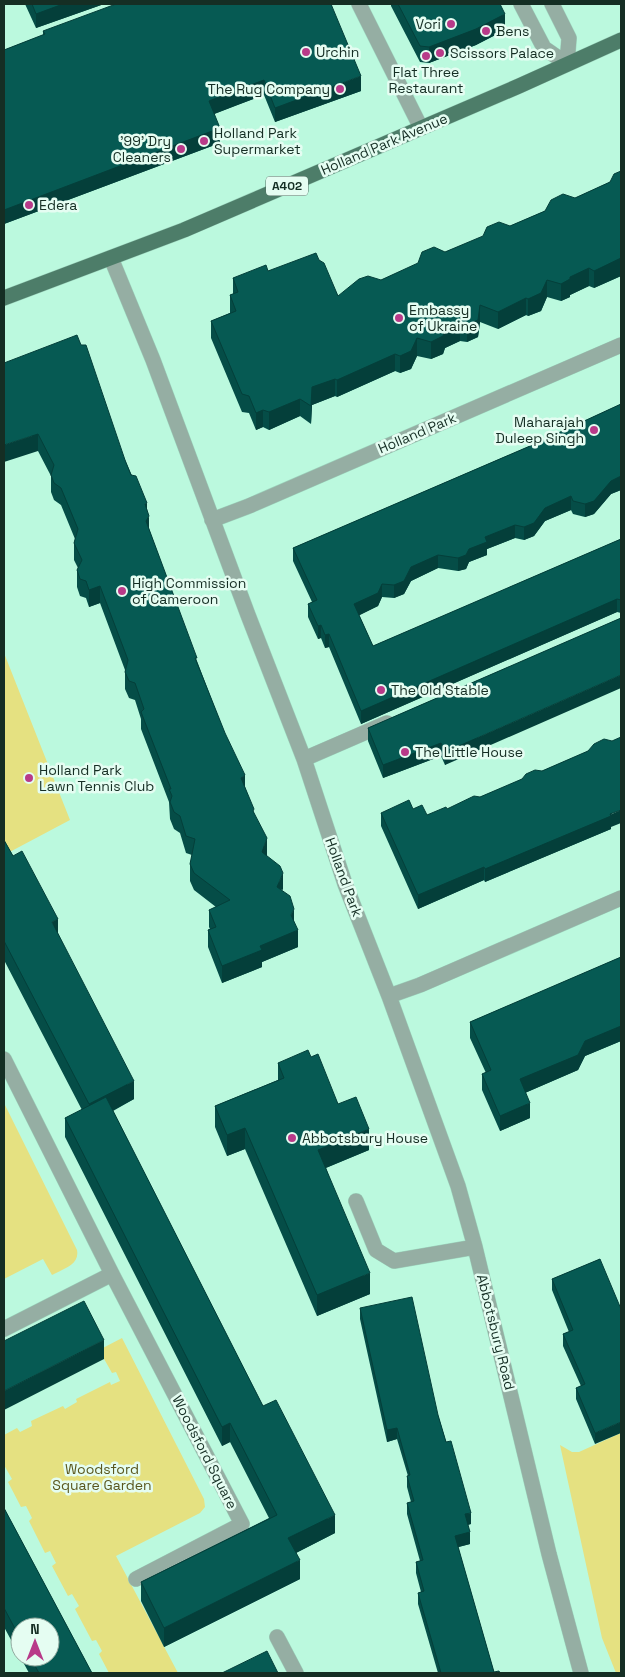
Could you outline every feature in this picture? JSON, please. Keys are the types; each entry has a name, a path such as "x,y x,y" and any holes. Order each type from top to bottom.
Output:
{"main road":[{"name":"Holland Park Avenue","path":"4,298 184,230 621,40"}],"street":[{"path":"358,4 421,128"},
{"path":"521,4 544,48 567,64"},
{"path":"552,4 569,38 567,64"},
{"name":"Holland Park","path":"111,258 153,360 304,759 345,884 389,996"},
{"name":"Holland Park","path":"212,520 249,506 621,345"},
{"path":"304,759 398,719"},
{"path":"389,996 420,986 621,898"},
{"name":"Abbotsbury Road","path":"389,996 458,1186 475,1247 549,1554 581,1673"},
{"name":"Woodsford Square","path":"4,1059 112,1274 242,1524 136,1579"},
{"path":"356,1202 376,1250 394,1261 475,1247"},
{"path":"4,1329 112,1274"},
{"path":"277,1637 296,1673"}],"green space":[{"name":"Holland Park Lawn Tennis Club","path":"4,653 70,820 4,855"},
{"path":"4,1103 77,1250 76,1259 73,1263 52,1275 43,1259 4,1279"},
{"name":"Woodsford Square Garden","path":"122,1338 204,1499 205,1507 200,1513 116,1556 178,1673 109,1673 99,1654 102,1651 96,1640 92,1641 75,1609 79,1606 72,1594 68,1596 52,1566 56,1563 50,1551 45,1553 29,1521 32,1518 26,1506 21,1507 8,1482 12,1479 4,1465 4,1435 17,1428 20,1432 32,1426 31,1421 63,1406 65,1409 77,1402 76,1399 110,1382 111,1385 120,1381 116,1372 112,1373 99,1350"},
{"path":"621,1433 621,1673 616,1673 602,1638 560,1445 572,1452 579,1452"}],"building":[{"path":"32,4 63,4 36,14"},
{"path":"116,4 331,4 361,76 275,108 264,80 237,90 209,101 220,128 4,210 4,50 45,34 43,31"},
{"path":"398,4 500,4 505,14 476,29 429,47 420,46"},
{"path":"621,171 621,258 594,271 589,268 570,277 570,279 561,284 547,280 541,293 498,312 480,305 478,320 467,325 460,324 445,331 443,336 431,342 417,338 411,351 400,356 395,354 337,380 335,379 312,387 311,406 300,399 269,412 263,410 256,413 249,396 242,394 211,321 236,311 230,295 238,292 233,278 266,265 268,271 316,253 319,260 324,263 338,296 359,279 368,276 381,280 418,263 422,252 434,247 445,252 483,236 487,227 499,222 510,226 545,211 551,200 563,194 575,198 610,182 614,174"},
{"path":"77,335 81,345 86,345 125,460 131,475 136,476 147,503 145,504 149,516 146,521 197,658 195,658 225,733 245,775 241,778 254,809 253,811 267,838 262,852 280,866 283,873 277,887 290,896 294,909 291,915 298,930 260,946 262,950 222,966 208,930 216,927 209,910 230,900 194,873 190,864 195,839 186,836 180,816 174,812 170,802 172,796 169,789 171,789 141,712 144,709 135,683 129,681 125,672 128,660 100,586 89,590 86,581 80,579 77,570 82,560 74,543 78,529 61,488 54,483 51,475 54,465 38,434 4,445 4,363"},
{"path":"621,404 621,476 611,481 594,501 585,504 573,501 571,496 545,508 534,523 524,527 515,525 485,537 487,542 469,549 466,555 458,558 438,555 411,567 404,581 394,585 382,584 378,593 354,604 373,646 621,539 621,600 617,599 361,711 329,634 325,635 321,625 318,626 308,604 317,600 293,548 530,446"},
{"path":"621,618 621,675 445,752 441,743 383,765 368,728"},
{"path":"621,737 621,810 610,814 611,816 485,869 484,867 418,895 381,813 409,800 413,809 422,805 427,815 446,807 447,809 474,796 480,797 522,779 526,774 535,770 542,771 588,751 594,744 604,739 612,741"},
{"path":"4,840 13,856 22,851 58,919 52,922 134,1081 89,1104 4,941"},
{"path":"621,957 621,1026 585,1041 578,1055 520,1079 530,1103 500,1116 482,1074 491,1070 470,1022"},
{"path":"308,1050 311,1057 318,1054 338,1104 356,1097 369,1129 318,1150 370,1273 317,1295 245,1128 227,1135 215,1106 284,1078 278,1063"},
{"path":"106,1097 263,1406 276,1400 335,1515 288,1538 300,1560 164,1628 141,1582 277,1515 230,1423 222,1427 65,1118"},
{"path":"600,1259 621,1309 621,1422 595,1433 576,1388 585,1384 563,1334 573,1330 552,1279"},
{"path":"412,1297 438,1415 446,1442 451,1441 471,1513 465,1514 470,1532 455,1536 494,1672 499,1671 500,1673 441,1673 418,1593 424,1591 416,1562 423,1560 407,1503 414,1501 407,1476 410,1475 397,1428 387,1430 360,1308"},
{"path":"84,1301 104,1340 4,1391 4,1341"},
{"path":"4,1508 92,1673 39,1673 36,1667 60,1667 60,1617 10,1617 10,1619 4,1608"},
{"path":"267,1651 278,1673 222,1673"}],"place":[{"name":"Vori","path":"451,24"},
{"name":"Bens","path":"486,31"},
{"name":"Urchin","path":"306,52"},
{"name":"Scissors Palace","path":"440,53"},
{"name":"Flat Three Restaurant","path":"426,56"},
{"name":"The Rug Company","path":"340,89"},
{"name":"Holland Park Supermarket","path":"204,141"},
{"name":"'99' Dry Cleaners","path":"181,149"},
{"name":"Edera","path":"29,205"},
{"name":"Embassy of Ukraine","path":"399,318"},
{"name":"Maharajah Duleep Singh","path":"594,430"},
{"name":"High Commission of Cameroon","path":"122,591"},
{"name":"The Old Stable","path":"381,690"},
{"name":"The Little House","path":"405,752"},
{"name":"Holland Park Lawn Tennis Club","path":"29,778"},
{"name":"Abbotsbury House","path":"292,1138"}]}
